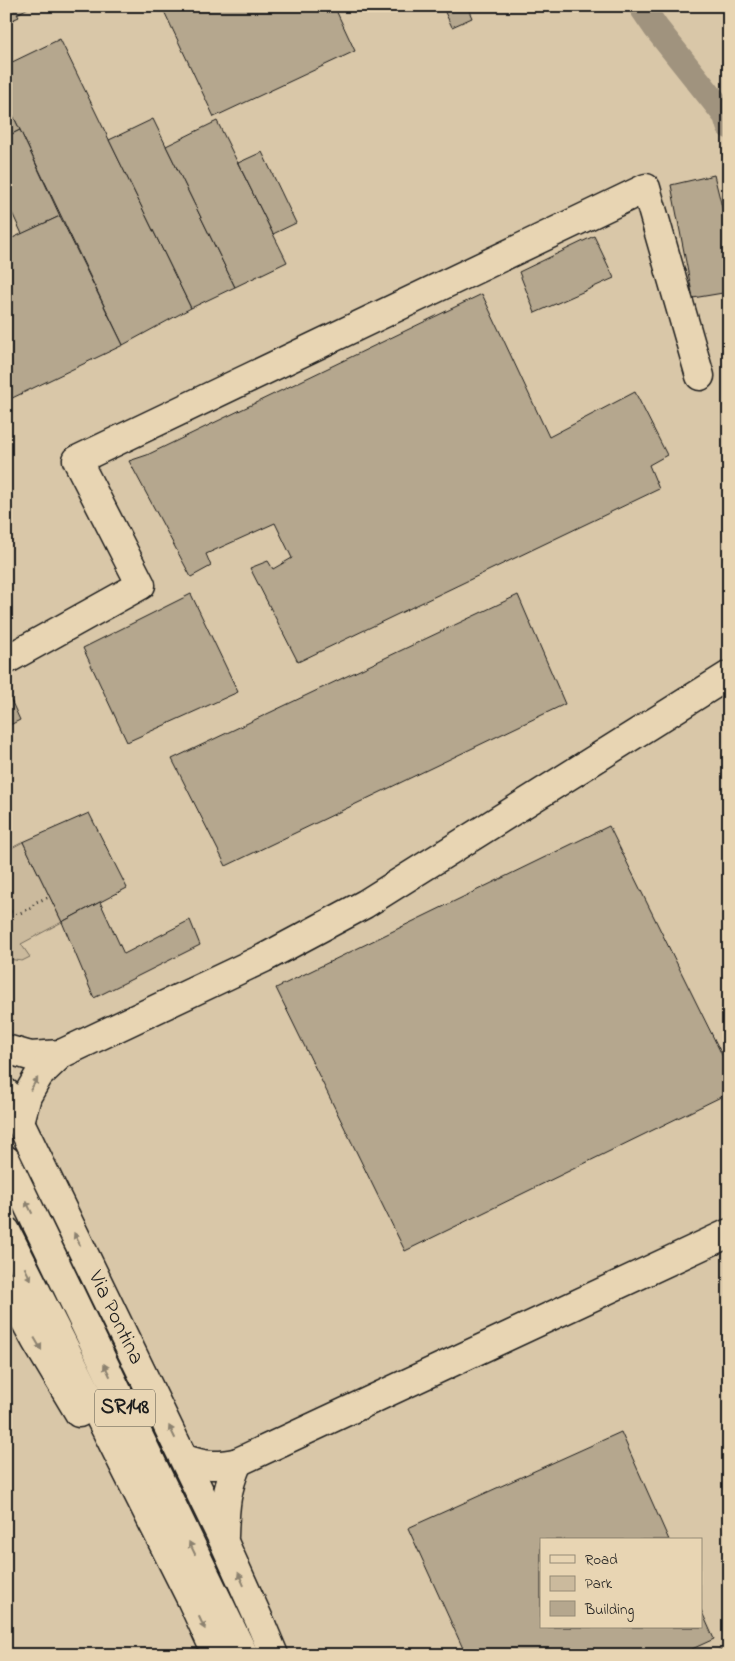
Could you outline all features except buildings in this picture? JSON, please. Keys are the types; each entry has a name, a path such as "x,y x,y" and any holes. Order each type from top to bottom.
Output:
{"main road":[{"path":"6,660 141,585 77,460 646,188 700,376"},
{"path":"20,1122 27,1096 39,1075 61,1054 264,958 365,904 729,675"},
{"path":"6,1050 30,1056 61,1054"},
{"name":"Via Pontina","path":"6,1093 185,1459 274,1655"},
{"name":"SR148","path":"6,1160 244,1655"},
{"name":"SR148","path":"6,1231 217,1655"},
{"path":"185,1459 203,1465 220,1466 238,1462 729,1233"},
{"path":"6,1286 36,1341 191,1600"},
{"path":"224,1542 225,1504 231,1478 238,1462"}],"path":[{"path":"6,911 20,913 30,909 36,902 49,897"}],"shaded area":[{"path":"6,6 729,6 729,1655 6,1655"}],"green space":[{"path":"23,842 62,922 21,944 30,957 22,961 6,960 6,851"}],"waterway":[{"path":"641,6 656,28 726,116 729,126"}]}
